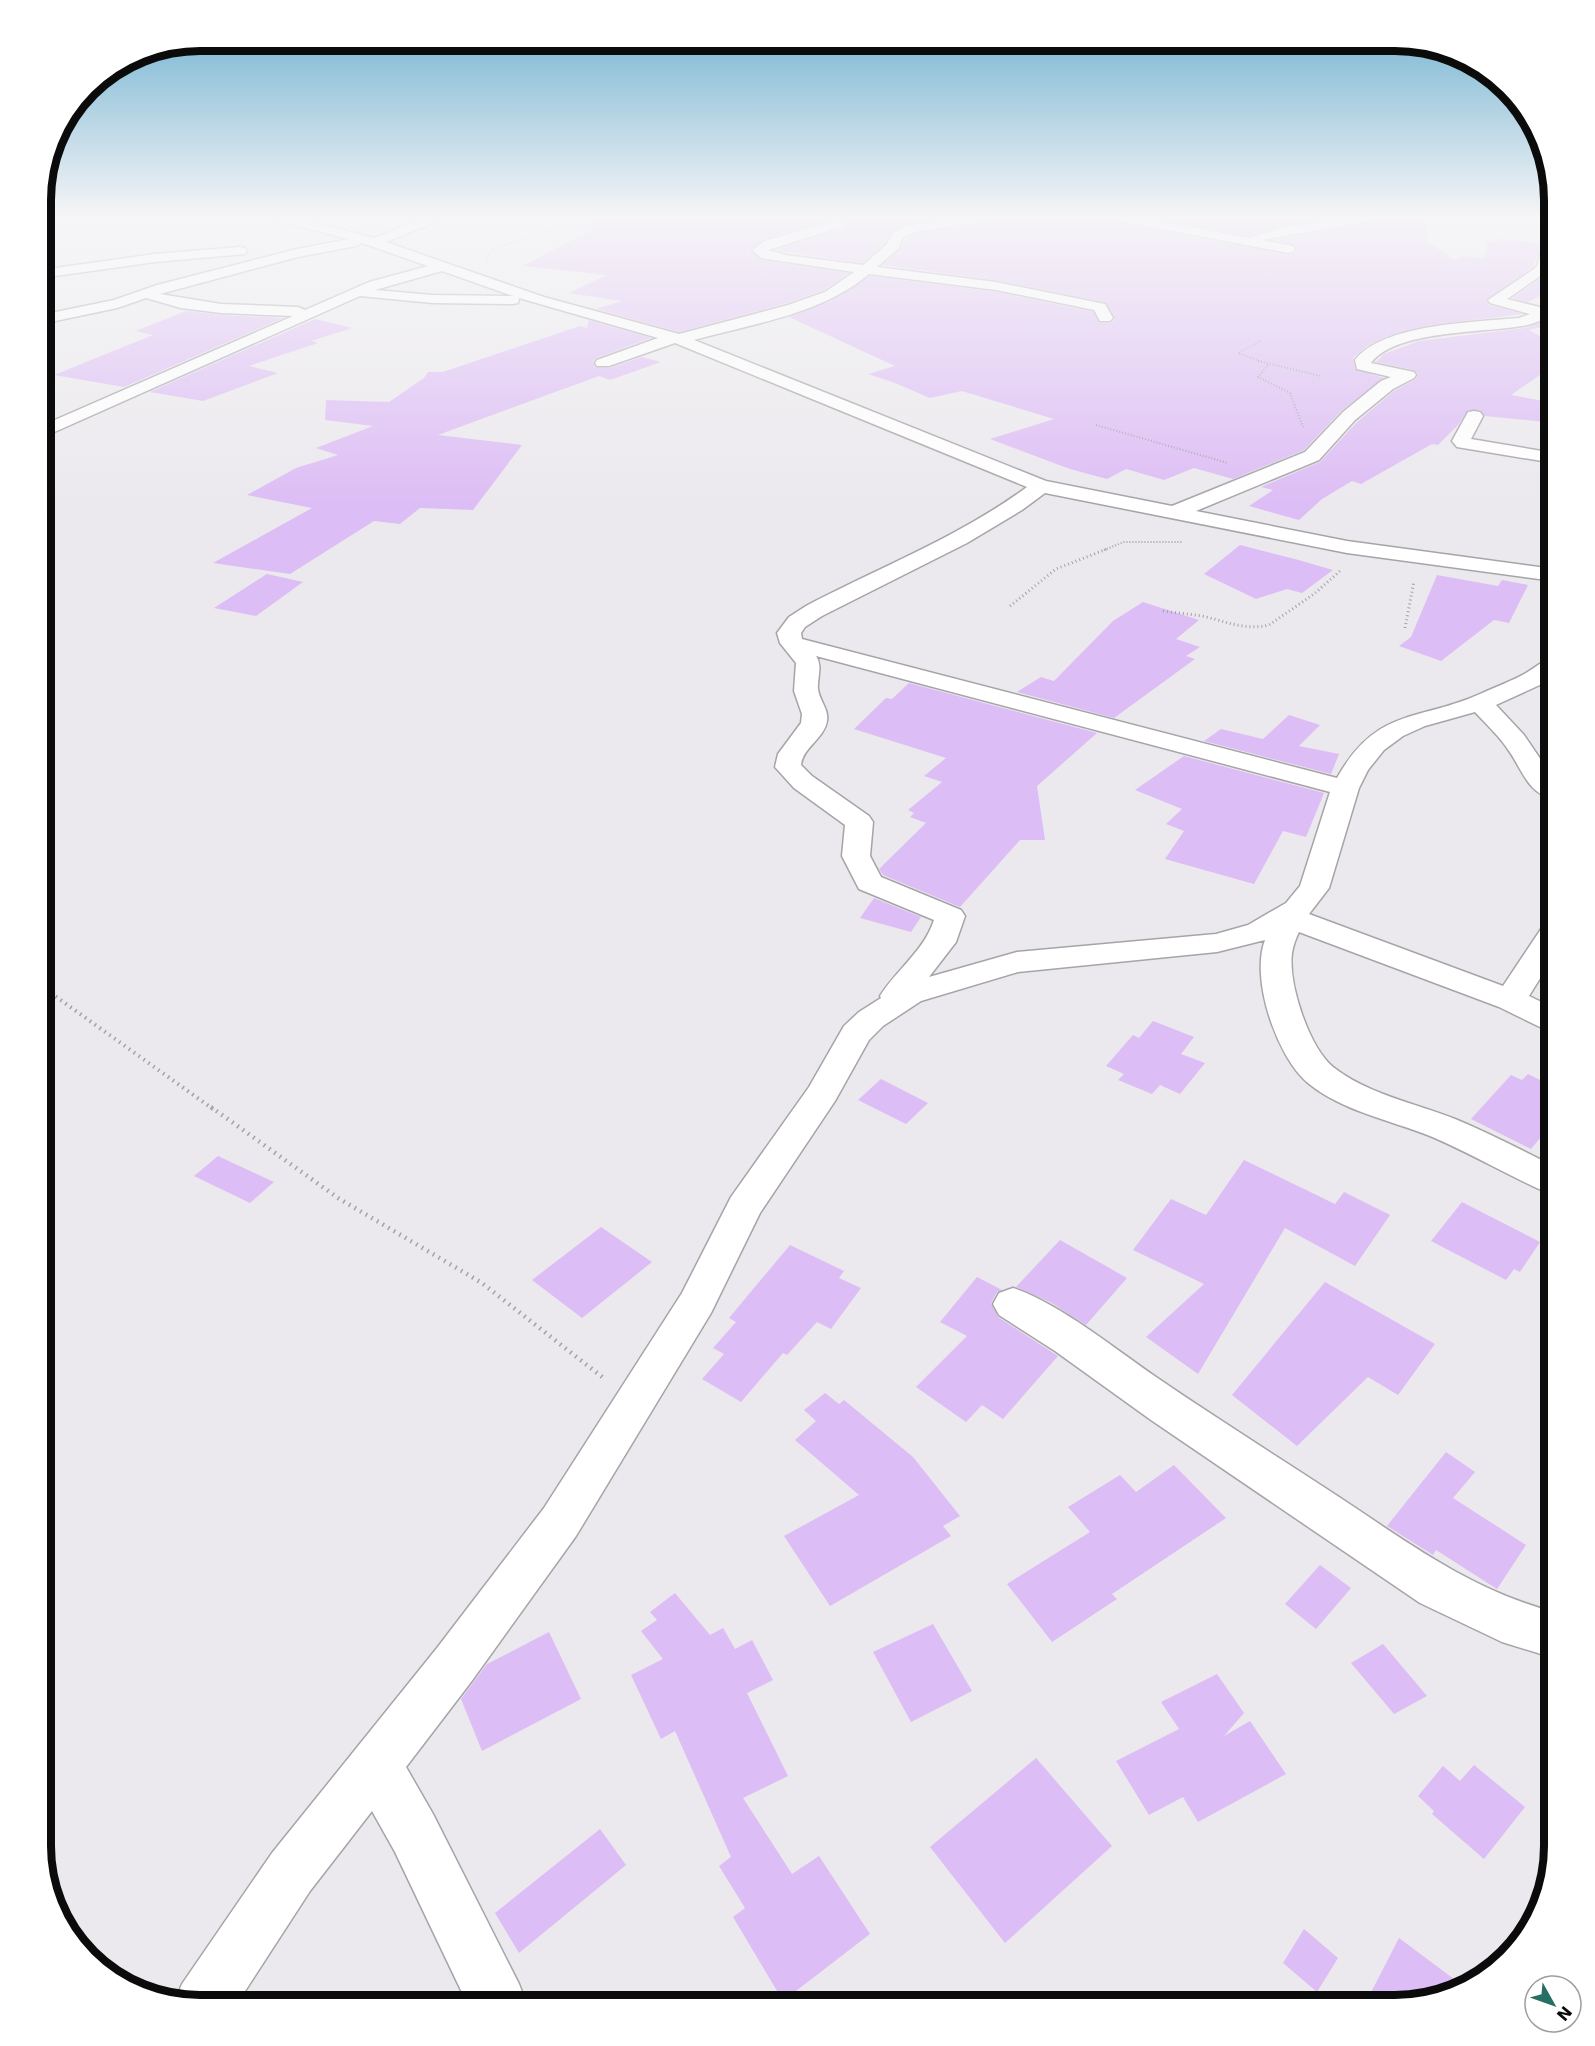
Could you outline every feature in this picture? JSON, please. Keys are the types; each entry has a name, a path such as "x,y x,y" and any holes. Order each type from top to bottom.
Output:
{"street":[{"path":"51,318 75,312"},
{"path":"266,312 277,319 279,323 276,327"},
{"path":"51,428 309,312"},
{"path":"583,312 676,339 1041,486 1347,547 1544,574"},
{"path":"603,363 676,339 776,312"},
{"path":"1102,312 1105,318"},
{"path":"1173,513 1266,477 1312,456 1349,416 1387,385 1408,375 1363,366 1363,360 1374,351 1424,331 1521,322 1544,316"},
{"path":"1474,416 1461,441 1463,443 1544,456"},
{"path":"889,1006 899,990 938,949 950,916 869,883 856,856 859,822 803,782 788,767 792,751 813,725 815,714 806,693 808,662 792,643 789,633 797,622 814,611 974,532 1017,506 1041,486"},
{"path":"792,643 1345,788"},
{"path":"1544,672 1480,703 1416,721 1394,730 1375,745 1356,768 1345,788 1314,888 1282,932 1276,955 1276,969 1294,1040 1311,1066 1325,1078 1350,1091 1445,1129 1544,1176"},
{"path":"1480,703 1520,747 1537,778 1544,785"},
{"path":"210,1995 291,1872 454,1665 560,1522 698,1302 744,1207 823,1094 856,1034 889,1006 923,989 1017,962 1217,943 1259,932 1294,914 1510,1000 1544,1016"},
{"path":"1510,1000 1544,948"},
{"path":"1013,1304 1070,1339 1166,1407 1437,1588 1519,1626 1544,1632"},
{"path":"375,1765 414,1833 493,1995"}],"path":[{"path":"1261,341 1238,353 1268,365 1321,376"},
{"path":"1268,365 1258,377 1290,393 1294,398 1298,421 1306,431 1326,440"},
{"path":"1096,426 1211,456 1266,477"},
{"path":"1010,606 1056,569 1124,542 1182,542"},
{"path":"1405,628 1418,557"},
{"path":"1163,612 1199,616 1246,627 1261,628 1314,594 1341,571 1335,568"},
{"path":"51,993 338,1198 482,1283 635,1403"}],"building":[{"path":"182,312 283,318 124,387 54,375 153,335 136,331"},
{"path":"609,312 752,312 679,332"},
{"path":"801,312 1093,312 1100,323 1110,323 1115,320 1111,312 1523,314 1431,325 1385,337 1367,346 1353,358 1355,369 1384,378 1342,410 1304,450 1233,479 1194,468 1164,480 1126,469 1107,479 1070,469 990,439 1054,419 962,391 930,398 868,374 895,366 789,317"},
{"path":"315,319 352,328 311,341 318,343 249,366 278,373 203,401 150,392"},
{"path":"589,320 651,338 596,358 593,362 595,367 610,368 642,357 661,362 610,380 599,376 438,435 522,445 473,510 420,508 400,524 374,521 290,574 213,563 312,508 247,495 296,468 338,455 316,448 373,426 325,420 326,400 389,402 424,378 428,372 443,372 580,326 587,328"},
{"path":"1544,321 1544,326 1529,330 1544,338 1544,372 1511,395 1544,401 1544,422 1485,416 1480,410 1468,410 1458,425 1438,445 1432,444 1361,484 1352,481 1322,499 1299,520 1249,506 1273,490 1261,487 1320,462 1357,422 1394,391 1416,379 1418,374 1414,370 1376,362 1384,354 1419,341 1525,328"},
{"path":"1240,545 1333,570 1302,593 1287,589 1256,599 1204,574"},
{"path":"267,574 303,582 256,616 214,608"},
{"path":"1437,575 1498,586 1502,580 1528,585 1509,623 1494,620 1441,661 1399,646 1411,637"},
{"path":"1143,602 1199,620 1176,639 1200,647 1186,656 1195,659 1114,718 1017,692 1041,677 1054,681 1113,621"},
{"path":"909,683 1097,733 1037,786 1045,840 1020,840 960,907 883,875 879,869 926,823 910,817 914,813 908,810 942,782 924,776 946,758 854,729 886,698 892,699"},
{"path":"1289,715 1320,725 1299,746 1339,754 1331,774 1204,741 1221,729 1263,739"},
{"path":"1184,756 1324,793 1306,837 1283,831 1254,884 1165,859 1184,831 1166,824 1182,809 1135,790"},
{"path":"874,898 921,917 911,932 860,918"},
{"path":"1153,1021 1194,1037 1181,1054 1205,1063 1180,1094 1160,1085 1152,1094 1118,1080 1124,1074 1106,1066 1133,1035 1139,1038"},
{"path":"1528,1074 1544,1082 1544,1133 1531,1149 1471,1119 1511,1075 1522,1080"},
{"path":"881,1079 928,1103 906,1124 858,1100"},
{"path":"218,1156 274,1182 250,1203 194,1176"},
{"path":"1244,1160 1335,1204 1344,1192 1390,1215 1355,1266 1285,1228 1198,1374 1146,1337 1204,1284 1133,1250 1171,1199 1206,1215"},
{"path":"1462,1202 1540,1242 1520,1272 1514,1269 1506,1280 1431,1241"},
{"path":"601,1227 652,1262 582,1318 532,1280"},
{"path":"1060,1240 1127,1278 1086,1325 1050,1302 1016,1287"},
{"path":"790,1245 844,1271 839,1278 861,1288 831,1329 817,1322 787,1355 783,1353 741,1402 702,1379 724,1354 713,1348 736,1322 729,1318"},
{"path":"977,1277 1002,1290 997,1292 991,1303 998,1317 1058,1356 1003,1419 982,1405 966,1422 916,1387 967,1336 940,1322"},
{"path":"1325,1282 1435,1344 1398,1395 1368,1377 1297,1446 1232,1395"},
{"path":"825,1393 839,1404 844,1400 913,1457 960,1516 943,1526 951,1536 830,1606 784,1536 859,1495 795,1440 816,1421 804,1410"},
{"path":"1446,1452 1475,1472 1453,1498 1526,1545 1497,1589 1436,1550 1433,1555 1387,1526"},
{"path":"1174,1465 1226,1518 1112,1594 1117,1599 1052,1642 1007,1584 1090,1532 1068,1507 1120,1475 1136,1492"},
{"path":"1320,1565 1351,1588 1316,1629 1285,1604"},
{"path":"675,1593 710,1635 723,1628 735,1649 752,1640 773,1680 747,1693 788,1776 743,1798 792,1874 819,1856 870,1934 791,1995 779,1995 733,1917 745,1908 719,1866 731,1857 675,1731 661,1739 631,1675 663,1659 641,1631 657,1620 650,1612"},
{"path":"933,1624 972,1691 911,1722 873,1652"},
{"path":"549,1632 581,1699 482,1751 461,1699 487,1664"},
{"path":"1383,1644 1427,1696 1394,1714 1351,1663"},
{"path":"1217,1674 1244,1713 1224,1736 1250,1721 1286,1774 1198,1822 1183,1797 1149,1815 1116,1761 1179,1729 1161,1702"},
{"path":"1036,1758 1112,1846 1005,1943 930,1847"},
{"path":"1474,1765 1525,1807 1484,1859 1432,1814 1434,1811 1418,1796 1443,1766 1460,1781"},
{"path":"600,1829 626,1865 519,1953 495,1913"},
{"path":"1304,1929 1338,1958 1317,1992 1283,1963"},
{"path":"1399,1938 1457,1981 1414,1994 1370,1995"}]}
